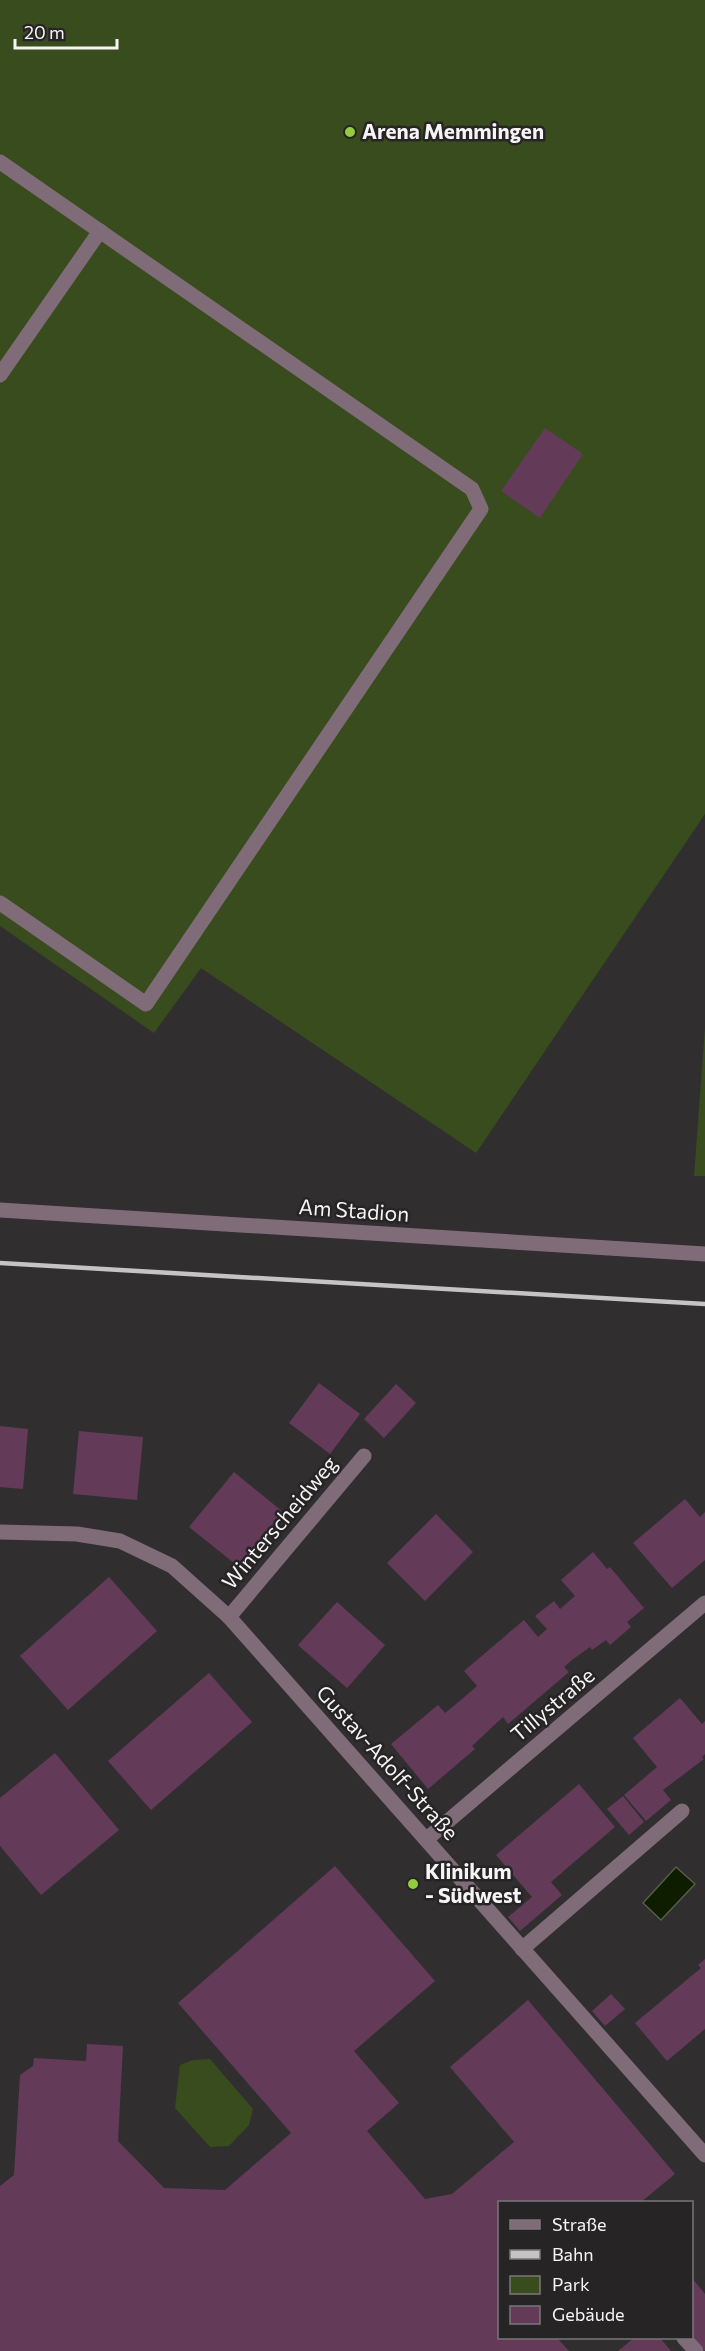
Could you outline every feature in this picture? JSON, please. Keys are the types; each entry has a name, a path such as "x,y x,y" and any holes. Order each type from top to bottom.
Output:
{"street":[{"path":"0,162 472,489 481,509 146,1004 0,903"},
{"path":"0,375 100,231"},
{"name":"Am Stadion","path":"0,1210 705,1254"},
{"name":"Winterscheidweg","path":"229,1617 364,1456"},
{"name":"Gustav-Adolf-Straße","path":"0,1532 77,1534 120,1541 172,1566 229,1617 428,1838 522,1949 705,2155"},
{"name":"Tillystraße","path":"428,1838 705,1603"},
{"path":"522,1949 682,1811"},
{"path":"686,2339 696,2351"}],"green space":[{"path":"0,0 705,0 705,814 476,1153 201,968 154,1033 0,926"},
{"path":"705,1027 705,1176 694,1176"},
{"path":"210,2059 253,2109 249,2125 229,2146 210,2147 175,2108 180,2065 193,2060"}],"shaded area":[{"path":"676,1867 695,1884 661,1920 643,1903"}],"building":[{"path":"545,428 583,454 540,518 501,491"},
{"path":"319,1383 360,1414 330,1454 289,1423"},
{"path":"396,1384 416,1403 384,1438 364,1419"},
{"path":"0,1426 28,1429 23,1489 0,1487"},
{"path":"79,1431 143,1437 137,1500 73,1494"},
{"path":"234,1472 283,1512 239,1567 189,1527"},
{"path":"685,1499 700,1517 705,1512 705,1560 672,1588 633,1543"},
{"path":"436,1514 473,1552 425,1601 387,1563"},
{"path":"593,1552 607,1569 610,1567 644,1608 627,1622 631,1627 610,1645 606,1640 592,1650 590,1647 572,1660 564,1667 569,1672 508,1724 503,1717 472,1746 475,1749 428,1789 391,1744 438,1705 445,1713 477,1686 464,1671 524,1620 538,1637 547,1629 535,1616 554,1601 560,1609 575,1596 561,1580"},
{"path":"109,1577 157,1631 68,1710 20,1656"},
{"path":"337,1602 385,1645 347,1688 298,1645"},
{"path":"209,1673 252,1722 151,1810 108,1761"},
{"path":"680,1698 702,1724 705,1721 705,1754 702,1757 704,1759 663,1790 671,1800 646,1821 624,1795 657,1767 633,1738"},
{"path":"55,1753 119,1830 41,1895 0,1846 0,1798"},
{"path":"579,1784 615,1827 551,1882 562,1895 520,1931 508,1917 532,1897 496,1855"},
{"path":"623,1796 644,1822 629,1835 607,1809"},
{"path":"335,1866 435,1981 354,2051 399,2103 367,2131 425,2199 452,2194 514,2142 450,2067 528,2000 675,2174 642,2201 498,2201 498,2339 558,2339 569,2351 0,2351 0,2186 14,2175 20,2075 33,2066 34,2058 86,2061 87,2044 123,2046 118,2141 164,2188 225,2190 291,2133 178,2003"},
{"path":"705,1959 705,2029 667,2061 635,2023 701,1968 698,1965"},
{"path":"611,1994 625,2009 605,2026 592,2011"},
{"path":"693,2279 705,2294 705,2351 693,2339"},
{"path":"633,2339 661,2339 671,2351 618,2351"}],"railway":[{"path":"0,1263 705,1304"}],"place":[{"name":"Arena Memmingen","path":"350,132"},
{"name":"Klinikum - Südwest","path":"413,1884"}]}
